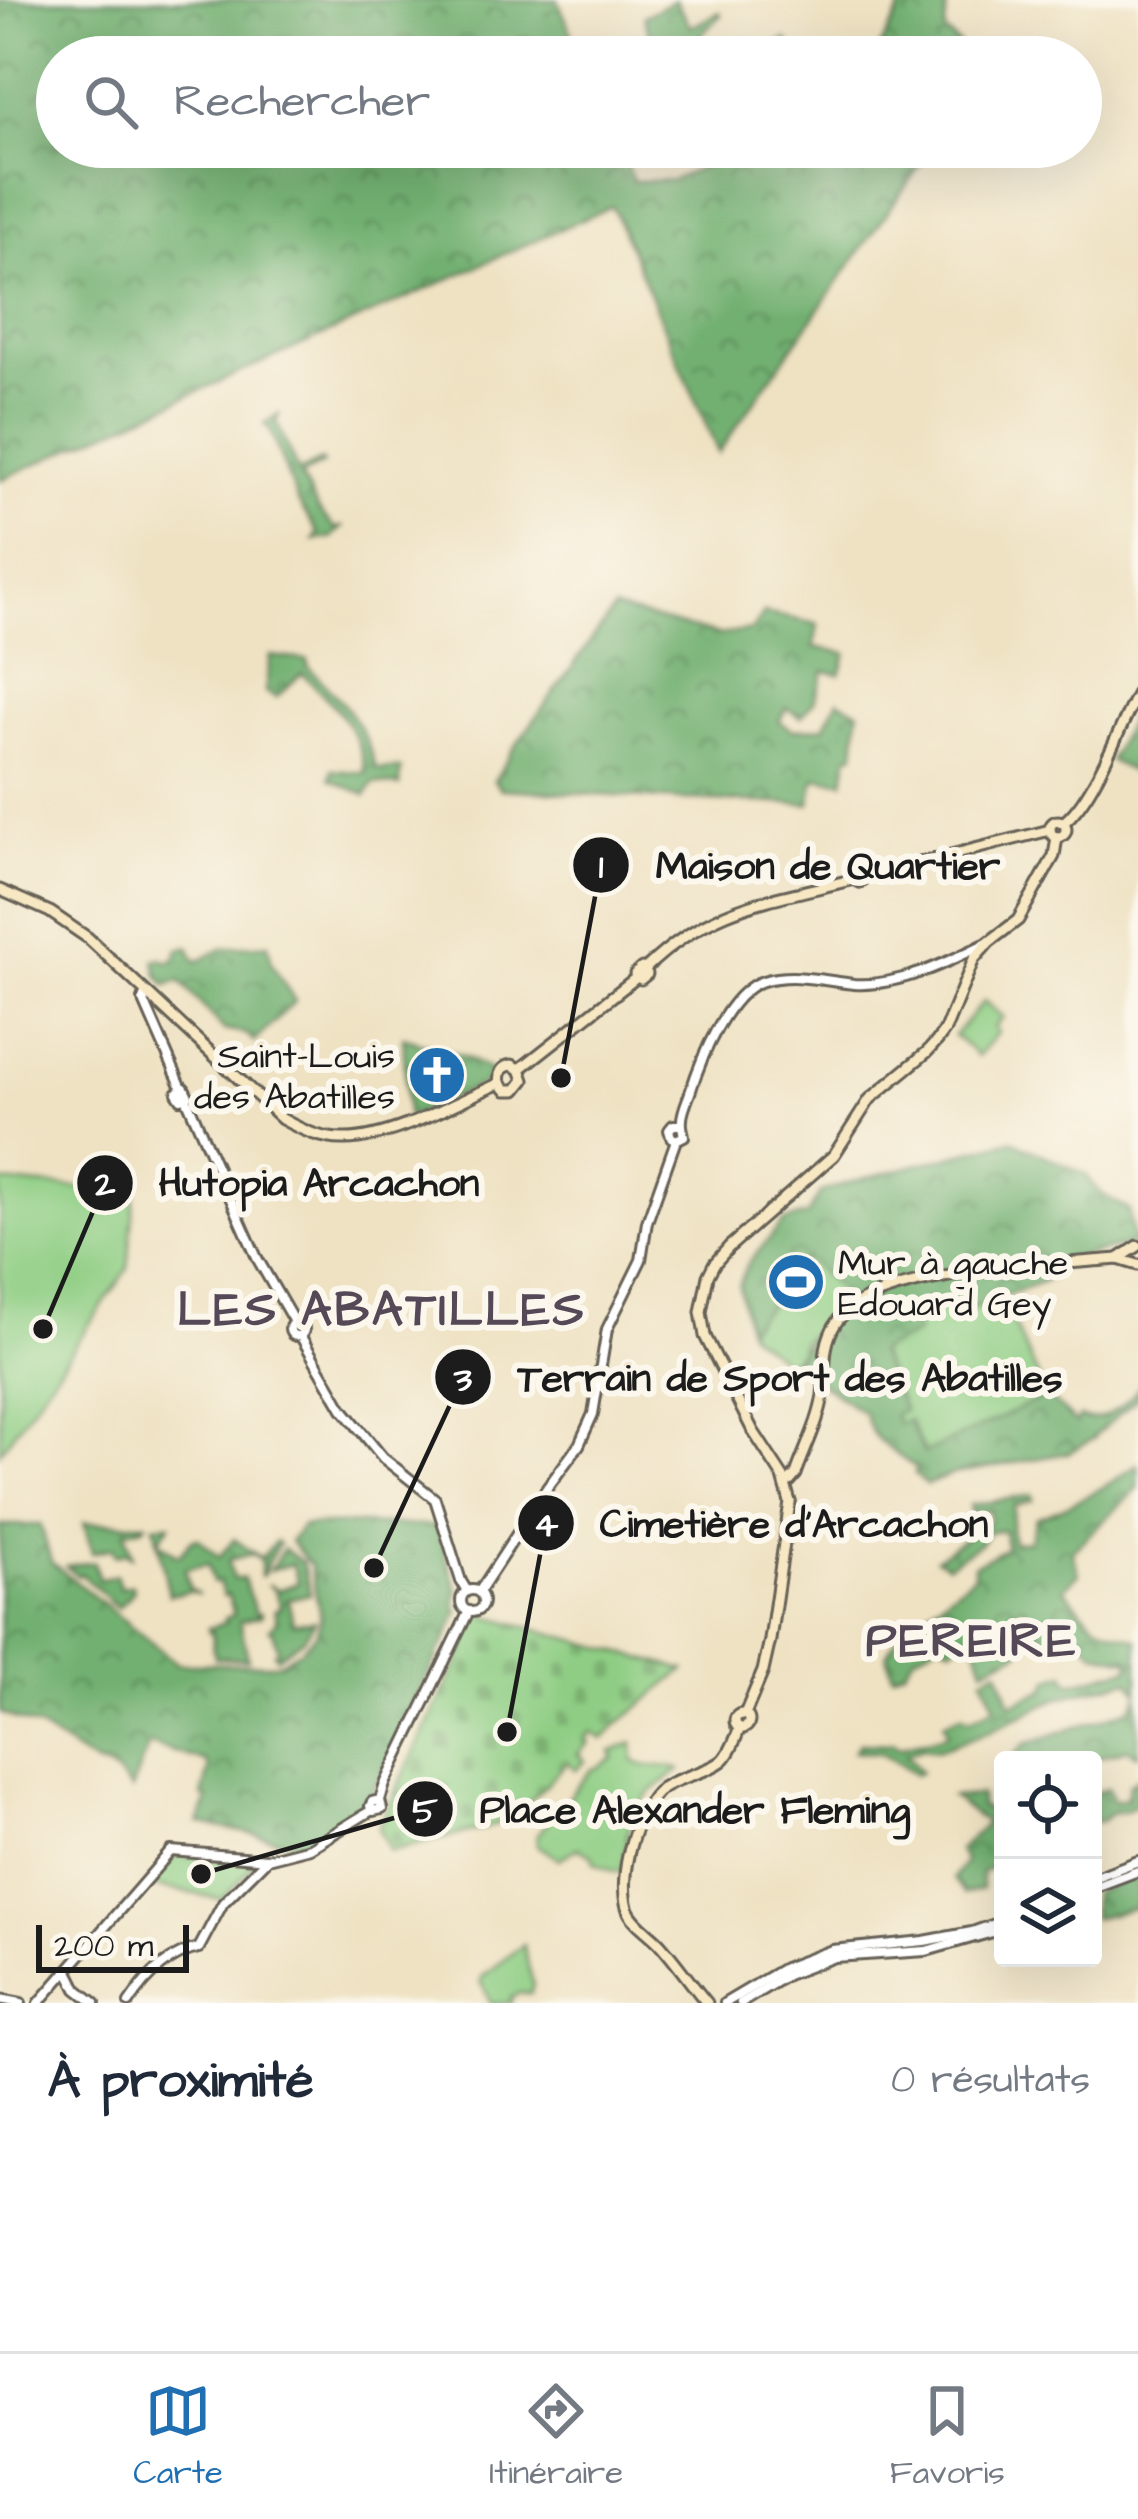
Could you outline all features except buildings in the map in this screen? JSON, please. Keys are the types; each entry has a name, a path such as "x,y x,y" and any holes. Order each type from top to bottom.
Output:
{"main road":[{"path":"520,1069 670,947 719,915 1066,832 1064,823 1088,793 1138,693"},
{"path":"707,2003 660,1944 634,1920 628,1910 626,1880 635,1827 652,1796 719,1763 740,1728 735,1719 745,1714 770,1640 790,1502 787,1482 705,1336 701,1312 708,1276 729,1246 834,1155 870,1099 937,1041 970,957 1018,920 1054,856 1053,834"},
{"path":"0,890 51,913 88,938 282,1118 301,1129 345,1139 384,1132 500,1083"},
{"path":"504,1068 520,1069 524,1080 516,1090 506,1090 500,1083 504,1068"},
{"path":"787,1482 796,1474 823,1396 828,1340 847,1310 889,1289 943,1277 1118,1259 1137,1264 1136,1248 1118,1259"}],"street":[{"path":"479,1592 579,1445 593,1414 607,1329 641,1260 647,1222 676,1140 670,1130 680,1125 711,1036 758,982 814,976 856,984 970,957"},
{"path":"146,991 143,999 257,1258 294,1322 290,1332 300,1335 343,1409 383,1458 435,1499 467,1591"},
{"path":"156,1029 168,1012"},
{"path":"467,1591 483,1597 475,1612 461,1601 467,1591"},
{"path":"39,2003 172,1851 267,1858 310,1848 372,1810 469,1611"},
{"path":"129,2003 167,1961 199,1948 223,1903 267,1858"},
{"path":"1102,1879 1138,1862"},
{"path":"1102,1881 1138,1871"},
{"path":"725,2003 788,1966 832,1950 929,1940 994,1927"},
{"path":"741,2003 787,1975 829,1958 926,1951 994,1928"},
{"path":"69,1971 81,1992 95,2003"},
{"path":"0,1999 21,2003"}],"green space":[{"path":"0,0 558,0 573,36 36,36 36,168 627,168 633,181 672,180 701,168 918,168 718,453 612,206 0,480"},
{"path":"675,0 691,27 720,12 721,16 699,36 650,36 644,16"},
{"path":"906,0 947,0 945,31 950,36 886,36"},
{"path":"280,413 276,421 298,472 323,464 300,476 320,512 335,528 342,527 331,538 314,540 318,533 298,502 264,424"},
{"path":"614,609 719,635 752,630 764,613 818,624 814,647 847,653 840,674 824,671 815,700 801,717 787,708 779,721 793,730 824,727 838,700 859,711 855,753 848,756 844,781 815,778 810,804 501,789 494,781 514,748"},
{"path":"270,656 308,660 309,668 358,725 376,769 401,769 400,786 374,783 366,795 330,779 332,770 365,773 358,743 343,718 302,673 276,698 265,692"},
{"path":"1138,707 1138,775 1109,760"},
{"path":"268,944 272,964 295,1001 254,1042 247,1034 224,1030 180,981 166,985 158,975 155,960 177,958 177,950 189,947 196,962 224,948"},
{"path":"984,1001 1003,1017 994,1028 998,1032 978,1056 954,1036"},
{"path":"403,1037 463,1056 491,1071 489,1082 407,1115"},
{"path":"1012,1140 1087,1175 1099,1191 1129,1210 1134,1244 1068,1259 1054,1277 973,1309 925,1302 918,1334 878,1353 904,1411 894,1415 898,1423 908,1420 924,1453 1047,1396 1076,1423 1079,1417 1096,1419 1112,1412 1138,1387 1138,1398 1095,1438 1068,1453 953,1474 926,1485 915,1474 916,1468 877,1439 865,1414 792,1363 826,1319 823,1308 772,1295 776,1298 747,1328 739,1286 746,1266 784,1221 807,1215 821,1192"},
{"path":"0,1182 135,1192 128,1269 0,1452"},
{"path":"806,1258 846,1296 787,1363 747,1328"},
{"path":"1001,1297 1047,1396 924,1453 909,1420 898,1424 894,1415 904,1410 878,1352 917,1334 912,1321 929,1300 944,1304 963,1299 973,1309"},
{"path":"1138,1464 1138,1488 1072,1551 1079,1574 1064,1588 1095,1622 1138,1639 1138,1692 1129,1680 1061,1697 980,1735 937,1750 923,1748 906,1754 921,1772 916,1775 882,1753 854,1751 859,1743 893,1742 898,1747 936,1738 948,1733 944,1722 962,1714 970,1718 996,1706 983,1677 999,1669 1011,1704 1045,1689 1049,1679 1065,1673 1071,1683 1129,1668 1130,1660 1096,1653 1075,1634 1043,1643 1024,1606 1007,1615 1021,1651 984,1668 973,1635 952,1647 940,1641 892,1674 887,1655 901,1631 974,1575 974,1565 1006,1548 1004,1531 989,1532 948,1565 936,1558 989,1522 990,1510 970,1513 970,1505 1032,1495 1033,1500 1014,1506 1011,1531 1013,1543 1029,1541 1036,1518 1089,1495"},
{"path":"84,1523 146,1523 125,1532 132,1556 115,1555 113,1548 92,1553"},
{"path":"170,1524 158,1541 179,1556 198,1538 219,1557 234,1539 261,1558 276,1541 279,1544 263,1576 261,1561 252,1554 228,1560 233,1579 243,1578 256,1613 261,1613 240,1621 248,1659 215,1658 208,1628 234,1615 228,1595 223,1596 219,1582 213,1583 208,1564 185,1569 190,1589 199,1595 190,1591 169,1595 154,1525"},
{"path":"0,1525 41,1525 51,1562 178,1664 273,1664 301,1649 316,1634 321,1619 310,1565 290,1541 302,1526 436,1526 458,1591 459,1612 373,1791 345,1820 304,1845 199,1823 208,1798 202,1796 209,1768 204,1761 149,1744 131,1790 115,1772 39,1728 0,1713"},
{"path":"283,1549 302,1562 310,1594 288,1599 293,1623 315,1621 304,1638 277,1657 269,1629 277,1620 274,1610 280,1608 275,1591 267,1584 277,1590 298,1583 292,1564 270,1570"},
{"path":"94,1562 99,1580 116,1575 120,1588 132,1585 133,1591 118,1608 66,1566"},
{"path":"481,1614 685,1670 603,1739 591,1732 586,1738 589,1743 578,1754 585,1761 576,1770 567,1762 516,1816 484,1829 390,1851 378,1828 463,1652 473,1617"},
{"path":"1138,1695 1138,1755 1128,1749 1102,1756 1102,1751 1018,1751 1025,1744 1131,1709"},
{"path":"633,1743 634,1761 680,1770 651,1792 636,1812 622,1871 594,1863 592,1855 578,1848 559,1859 537,1845 537,1835 593,1768 614,1758 611,1752"},
{"path":"1138,1778 1138,1802 1102,1821 1102,1790 1108,1788 1114,1801 1127,1798 1129,1784"},
{"path":"980,1795 980,1807 994,1812 994,1867 981,1872 982,1889 964,1894 953,1879 965,1862 958,1850 986,1824 952,1797"},
{"path":"175,1855 256,1862 222,1899 147,1885"},
{"path":"1138,1876 1138,1907 1102,1916 1102,1890"},
{"path":"523,1945 531,1993 520,1993 511,2003 491,2003 482,1977"}],"place":[{"name":"Saint-Louis des Abatilles","path":"437,1075"},
{"name":"Maison de Quartier","path":"561,1078"},
{"name":"Mur à gauche Edouard Gey","path":"796,1282"},
{"name":"Hutopia Arcachon","path":"43,1329"},
{"name":"Terrain de Sport des Abatilles","path":"374,1568"},
{"name":"Cimetière d’Arcachon","path":"507,1732"},
{"name":"Place Alexander Fleming","path":"201,1874"}],"district":[{"name":"LES ABATILLES","path":"382,1308"},
{"name":"PEREIRE","path":"972,1639"}]}
